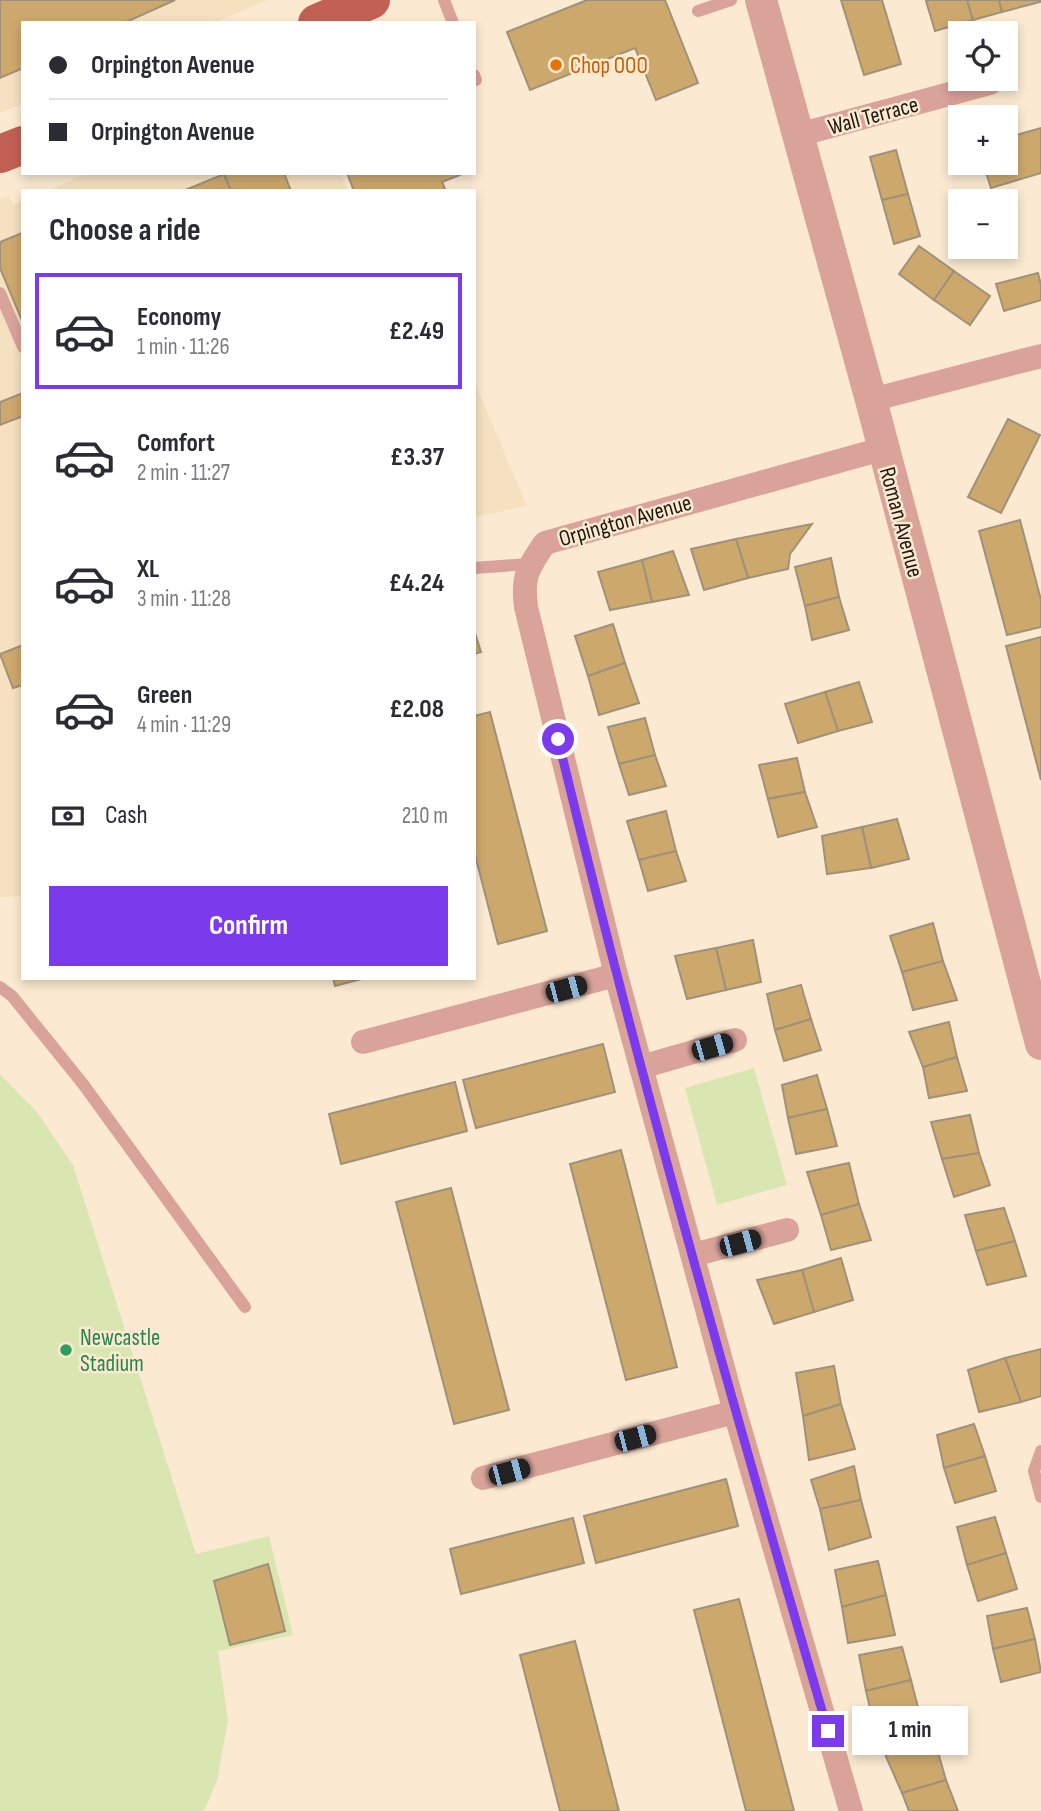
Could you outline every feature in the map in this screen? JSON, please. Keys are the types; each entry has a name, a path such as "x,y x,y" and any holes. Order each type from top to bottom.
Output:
{"main road":[{"path":"322,21 371,0"},
{"path":"0,154 21,146"}],"street":[{"name":"Roman Avenue","path":"761,0 871,400 1041,1044"},
{"name":"Wall Terrace","path":"797,135 960,91"},
{"path":"871,400 1041,356"},
{"name":"Orpington Avenue","path":"530,564 545,543 882,449"},
{"path":"530,564 523,585 526,607 616,975 736,1412 851,1811"},
{"path":"363,1042 616,975"},
{"path":"641,1067 736,1040"},
{"path":"693,1255 787,1230"},
{"path":"483,1478 736,1412"}],"lane":[{"path":"444,0 452,21"},
{"path":"698,11 731,0"},
{"path":"0,293 21,342"},
{"path":"476,568 530,564"},
{"path":"0,987 12,996 83,1084 245,1307"},
{"path":"1041,1451 1034,1471 1041,1497"}],"shaded area":[{"path":"0,0 267,0 219,21 21,21 21,105 0,113"},
{"path":"83,175 342,175 347,189 52,189"},
{"path":"9,196 13,205 21,202 21,896 0,897 0,199"},
{"path":"476,386 527,506 476,517"}],"green space":[{"path":"754,1068 787,1185 717,1205 685,1088"},
{"name":"Newcastle Stadium","path":"0,1074 37,1112 73,1165 196,1554 269,1536 293,1635 218,1651 228,1720 217,1781 204,1811 0,1811"}],"building":[{"path":"0,0 175,0 128,21 21,21 21,69 0,78"},
{"name":"Chop OOO","path":"587,0 665,0 698,83 656,100 635,48 530,90 507,32"},
{"path":"841,0 882,0 901,64 864,75"},
{"path":"967,0 973,20 948,21 948,27 935,31 926,1"},
{"path":"967,0 999,0 1002,12 973,20"},
{"path":"999,0 1040,0 1040,2 1002,12"},
{"path":"1041,128 1041,173 991,188 987,175 1018,175 1018,135"},
{"path":"896,150 908,194 882,200 870,157"},
{"path":"224,175 230,189 188,189"},
{"path":"225,175 285,175 290,189 230,189"},
{"path":"348,175 460,175 442,182 445,189 353,189"},
{"path":"908,194 920,236 894,244 882,200"},
{"path":"21,233 21,318 0,268 0,242"},
{"path":"919,246 954,271 934,300 899,274"},
{"path":"954,271 990,296 970,325 934,300"},
{"path":"1038,273 1041,300 1004,311 996,284"},
{"path":"21,394 21,417 0,425 0,402"},
{"path":"1008,419 1040,435 1001,513 968,497"},
{"path":"1020,520 1041,600 1041,627 1007,635 979,531"},
{"path":"812,524 790,554 788,569 748,578 736,539"},
{"path":"736,539 748,578 704,590 691,549"},
{"path":"673,551 689,595 652,602 642,560"},
{"path":"831,558 839,597 805,606 795,567"},
{"path":"642,560 652,602 610,610 598,572"},
{"path":"839,597 849,630 812,640 805,606"},
{"path":"613,624 625,663 588,676 575,636"},
{"path":"476,636 481,652 476,653"},
{"path":"1041,637 1041,780 1006,646"},
{"path":"21,646 21,686 13,688 0,654"},
{"path":"625,663 639,703 599,715 588,676"},
{"path":"859,682 872,722 838,731 825,692"},
{"path":"825,692 838,731 798,743 785,704"},
{"path":"490,712 547,931 498,944 476,859 476,716"},
{"path":"645,718 655,755 619,764 608,727"},
{"path":"655,755 666,786 629,795 619,764"},
{"path":"797,758 805,792 768,799 759,765"},
{"path":"805,792 817,827 778,837 768,799"},
{"path":"666,811 676,851 639,860 627,821"},
{"path":"897,819 909,859 871,868 862,827"},
{"path":"862,827 871,868 827,874 822,836"},
{"path":"676,851 686,881 648,891 639,860"},
{"path":"933,923 943,961 902,972 890,936"},
{"path":"753,940 761,982 726,990 716,948"},
{"path":"716,948 726,990 687,999 675,956"},
{"path":"943,961 957,1000 913,1010 902,972"},
{"path":"334,980 358,980 335,986"},
{"path":"801,985 811,1019 775,1030 767,994"},
{"path":"811,1019 821,1050 784,1061 775,1030"},
{"path":"949,1022 957,1057 923,1067 909,1032"},
{"path":"603,1044 615,1092 476,1128 463,1080"},
{"path":"957,1057 967,1091 929,1098 923,1067"},
{"path":"817,1075 827,1109 788,1118 782,1085"},
{"path":"455,1082 467,1131 341,1164 329,1114"},
{"path":"827,1109 837,1146 796,1154 788,1118"},
{"path":"970,1115 979,1153 942,1159 931,1122"},
{"path":"621,1150 677,1367 626,1380 570,1164"},
{"path":"979,1153 990,1185 954,1197 942,1159"},
{"path":"849,1163 859,1204 821,1215 807,1172"},
{"path":"451,1188 509,1410 454,1424 396,1202"},
{"path":"859,1204 871,1240 831,1250 821,1215"},
{"path":"1004,1208 1015,1241 976,1251 965,1215"},
{"path":"1015,1241 1026,1276 987,1285 976,1251"},
{"path":"841,1258 853,1300 814,1312 802,1270"},
{"path":"802,1270 814,1312 774,1324 757,1280"},
{"path":"1041,1349 1041,1396 1021,1402 1005,1358"},
{"path":"1005,1358 1021,1402 979,1412 968,1370"},
{"path":"834,1366 841,1404 803,1416 796,1373"},
{"path":"841,1404 855,1449 809,1460 803,1416"},
{"path":"974,1424 985,1456 944,1468 937,1435"},
{"path":"985,1456 996,1491 955,1503 944,1468"},
{"path":"854,1466 861,1500 820,1509 811,1480"},
{"path":"726,1479 738,1526 596,1563 584,1516"},
{"path":"861,1500 871,1537 829,1550 820,1509"},
{"path":"995,1517 1006,1553 967,1565 957,1527"},
{"path":"573,1518 584,1563 461,1594 450,1549"},
{"path":"1006,1553 1017,1589 978,1601 967,1565"},
{"path":"878,1561 886,1595 842,1607 835,1570"},
{"path":"268,1564 285,1631 230,1645 214,1581"},
{"path":"886,1595 895,1635 848,1643 842,1607"},
{"path":"739,1599 794,1811 746,1811 694,1610"},
{"path":"1027,1608 1035,1639 993,1649 987,1616"},
{"path":"1035,1639 1041,1672 1001,1682 993,1649"},
{"path":"575,1641 619,1811 560,1811 520,1655"},
{"path":"902,1647 911,1680 866,1691 859,1655"},
{"path":"911,1680 922,1723 876,1734 866,1691"},
{"path":"934,1738 946,1780 902,1793 884,1752"},
{"path":"946,1780 958,1811 909,1811 902,1793"}],"place":[{"name":"Chop OOO","path":"556,65"},
{"name":"Newcastle Stadium","path":"66,1350"}],"route":[{"path":"558,739 616,975 736,1412 828,1731"}]}
